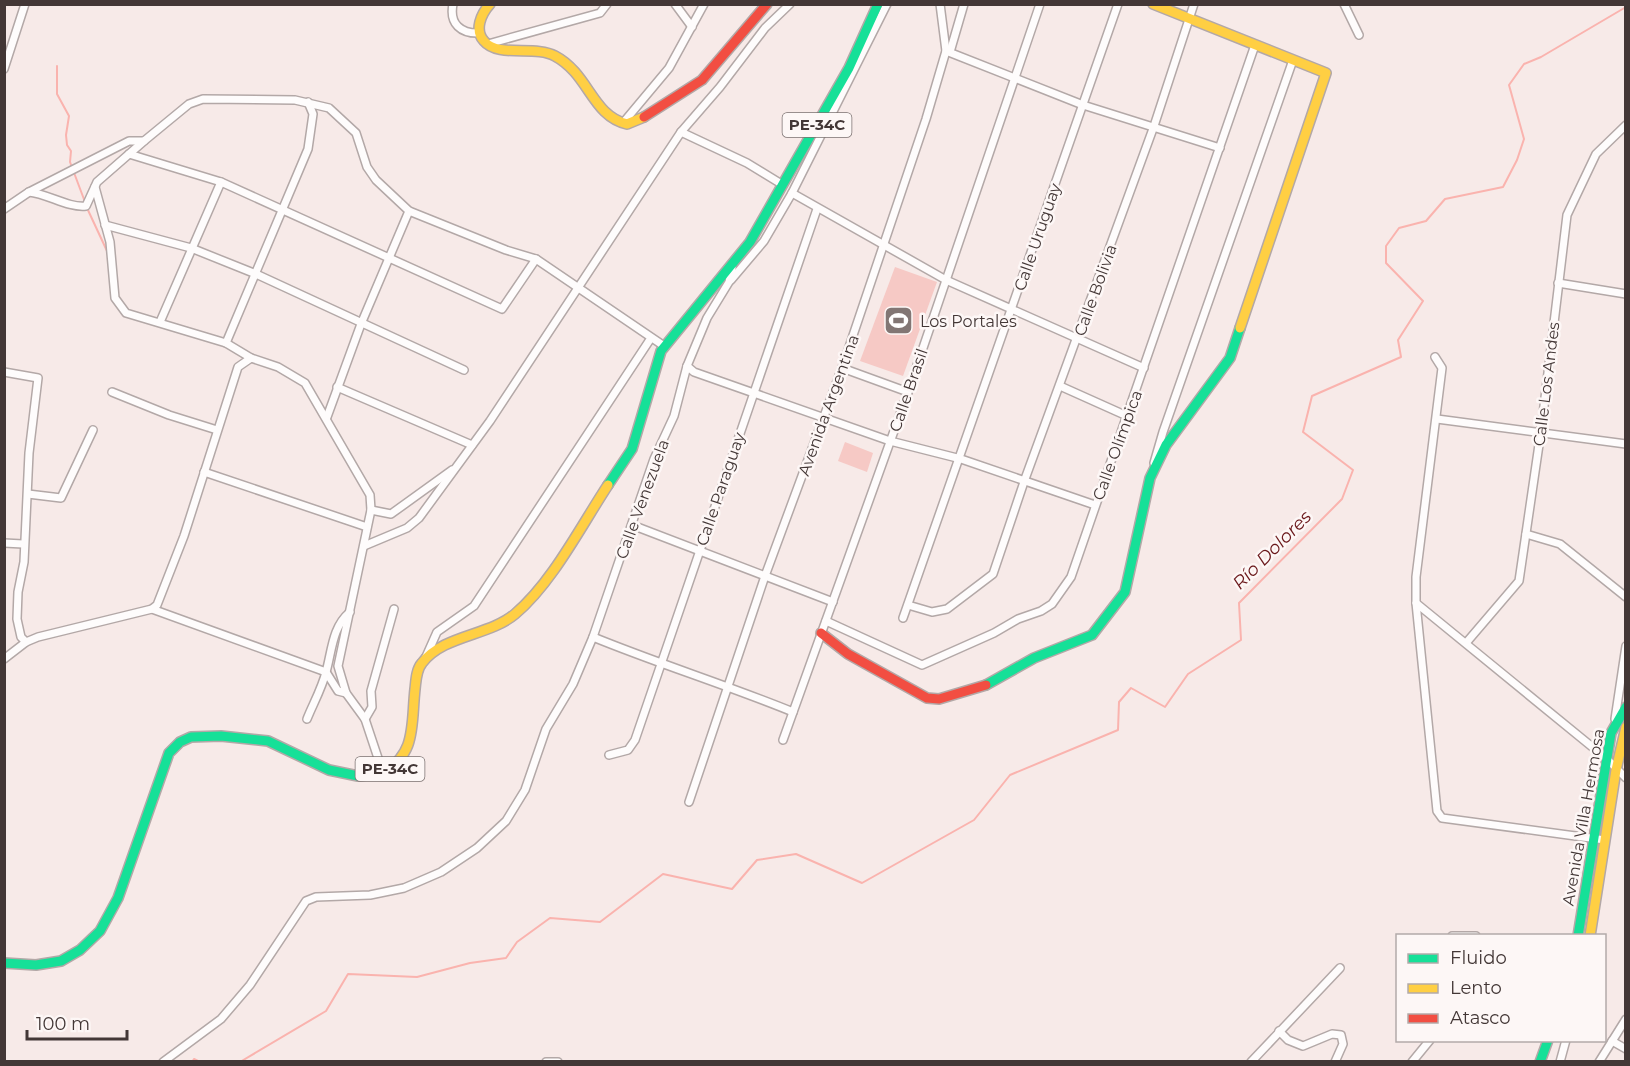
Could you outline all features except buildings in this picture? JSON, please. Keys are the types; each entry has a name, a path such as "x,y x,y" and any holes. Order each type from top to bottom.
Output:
{"main road":[{"path":"490,4 481,17 480,33 488,44 501,50 537,49 553,55 580,75 608,117 623,123 643,118 702,80 767,4"},
{"name":"PE-34C","path":"4,963 36,965 61,961 80,950 100,931 115,906 169,753 184,740 207,736 251,738 279,745 336,772 358,776 382,773 397,765 407,751 417,674 425,659 438,650 507,619 532,597 628,455 638,433 653,375 664,346 732,268 783,185 849,68 878,4"},
{"path":"821,633 848,654 890,679 927,698 939,699 982,687 1034,658 1092,635 1125,592 1150,478 1166,445 1230,358 1326,73 1191,17 1153,4"},
{"name":"Avenida Villa Hermosa","path":"1578,934 1607,759 1615,722 1626,707"},
{"name":"Avenida Villa Hermosa","path":"1590,934 1616,770 1626,728"},
{"path":"1540,1062 1548,1042"}],"street":[{"path":"4,69 25,4"},
{"path":"453,4 451,14 460,30 480,33"},
{"path":"488,44 600,13 607,4"},
{"path":"675,4 692,27"},
{"path":"623,123 669,68 704,4"},
{"path":"364,546 407,528 419,518 510,391 681,132 720,87 765,28 790,4"},
{"path":"729,282 764,241 792,193 887,4"},
{"name":"Avenida Argentina","path":"689,802 765,576 842,368 948,52 940,4"},
{"path":"964,4 948,52 1083,105 1220,148"},
{"path":"1033,4 1034,23"},
{"name":"Calle Brasil","path":"783,740 908,392 1040,4"},
{"name":"Calle Uruguay","path":"903,618 961,459 1118,4"},
{"name":"Calle Bolivia","path":"908,605 940,612 993,574 1025,479 1154,126 1194,4"},
{"path":"1344,4 1359,35"},
{"name":"Calle Olímpica","path":"826,621 917,664 929,663 1052,604 1071,577 1255,45"},
{"path":"1150,478 1162,432 1293,60"},
{"path":"29,192 45,194 79,207 86,206 97,182 189,104 203,99 308,102 329,108 356,133 367,167 389,195 409,211 536,260 578,286 664,346"},
{"path":"226,343 308,149 313,114 308,102"},
{"name":"Calle Los Andes","path":"1466,643 1519,581 1541,431 1567,215 1596,154 1626,125"},
{"path":"681,132 747,163 783,185"},
{"path":"4,209 29,192 129,141 144,141"},
{"path":"129,154 221,182 502,309 536,260"},
{"path":"160,322 221,182"},
{"path":"95,187 103,208 110,242 115,298 126,313 226,343 251,358 298,377 327,417 366,484 370,495 371,510 338,666 346,693 365,719 382,773"},
{"path":"792,193 946,280 1144,368"},
{"name":"Calle Paraguay","path":"609,755 632,747 817,209"},
{"path":"327,417 361,324 409,211"},
{"path":"105,225 191,248 256,274 464,370"},
{"name":"Calle Venezuela","path":"163,1062 221,1019 250,985 306,901 316,897 370,895 404,888 441,872 477,848 506,821 525,790 546,729 573,684 593,637 654,459 674,417 687,366 707,318 729,282 732,268"},
{"path":"1558,283 1626,294"},
{"path":"425,659 437,632 474,606 651,338"},
{"path":"1435,357 1442,368 1416,577 1416,603 1435,804 1438,815 1605,840"},
{"path":"152,609 161,598 238,367 251,358"},
{"path":"687,366 694,372 753,394 890,441 961,459 1025,479 1095,505"},
{"path":"842,368 908,392"},
{"path":"4,372 38,378 29,453 23,544 24,562 20,576 17,619 21,637 26,642"},
{"path":"1060,386 1127,416"},
{"path":"337,387 471,445"},
{"path":"112,392 169,415 217,430"},
{"path":"1437,419 1626,444"},
{"path":"28,494 62,498 93,430"},
{"path":"371,510 391,514 459,464"},
{"path":"204,472 368,527"},
{"path":"632,525 700,549 833,602"},
{"path":"1526,534 1560,544 1626,597"},
{"path":"4,543 23,544"},
{"path":"1416,603 1607,759 1626,778"},
{"path":"4,659 26,642 152,609 326,672 338,691 346,693"},
{"path":"365,719 372,707 371,691 394,609"},
{"path":"307,719 326,672 336,633 343,618 351,612"},
{"path":"593,637 659,664 728,685 793,712"},
{"path":"1615,722 1626,646"},
{"path":"1251,1062 1340,968"},
{"path":"1599,1062 1626,1019"},
{"path":"1279,1031 1288,1040 1303,1046 1332,1034 1341,1035 1343,1044 1335,1062"},
{"path":"1612,1041 1626,1049"},
{"path":"1412,1062 1429,1042"},
{"path":"1560,1062 1566,1042"},
{"path":"546,1062 550,1059 558,1062"}],"shaded area":[{"name":"Los Portales","path":"895,267 937,282 903,376 860,361"},
{"path":"845,442 873,453 867,472 838,461"}],"waterway":[{"name":"Río Dolores","path":"240,1062 326,1011 348,974 417,977 470,963 506,958 517,942 550,918 600,922 663,874 732,889 757,860 796,854 862,883 974,820 1010,775 1118,730 1119,702 1131,688 1165,707 1188,674 1241,640 1239,603 1342,499 1353,470 1303,432 1312,396 1401,357 1398,340 1423,301 1386,263 1386,246 1399,228 1426,221 1445,199 1503,187 1517,160 1524,139 1509,85 1524,64 1541,57 1626,7"},
{"path":"57,66 57,94 69,116 66,135 67,145 71,151 70,162 85,202"},
{"path":"87,208 107,251"},
{"name":"Río Dolores","path":"192,1062 194,1059 200,1062"}],"traffic: fast":[{"path":"608,485 632,449 661,351 750,242 849,68 878,4"},
{"path":"986,685 1034,658 1092,635 1125,592 1150,478 1166,445 1230,358 1240,328"},
{"path":"1578,934 1611,733 1626,707"},
{"path":"4,963 36,965 61,961 80,950 100,931 118,898 169,753 180,742 191,737 221,736 268,741 329,770 358,776 382,773"},
{"path":"1540,1062 1547,1042"}],"traffic: slow":[{"path":"490,4 484,12 479,27 481,37 490,46 507,50 537,51 555,56 576,73 598,104 615,120 627,124 644,117"},
{"path":"1153,4 1326,73 1240,328"},
{"path":"382,773 393,765 407,748 412,726 417,676 422,663 442,647 504,621 529,601 554,570 608,485"},
{"path":"1590,934 1616,770 1626,727"}],"traffic: jam":[{"path":"644,117 702,80 767,4"},
{"path":"821,633 848,654 927,698 939,699 986,685"}],"place":[{"name":"Los Portales","path":"899,321"}]}
